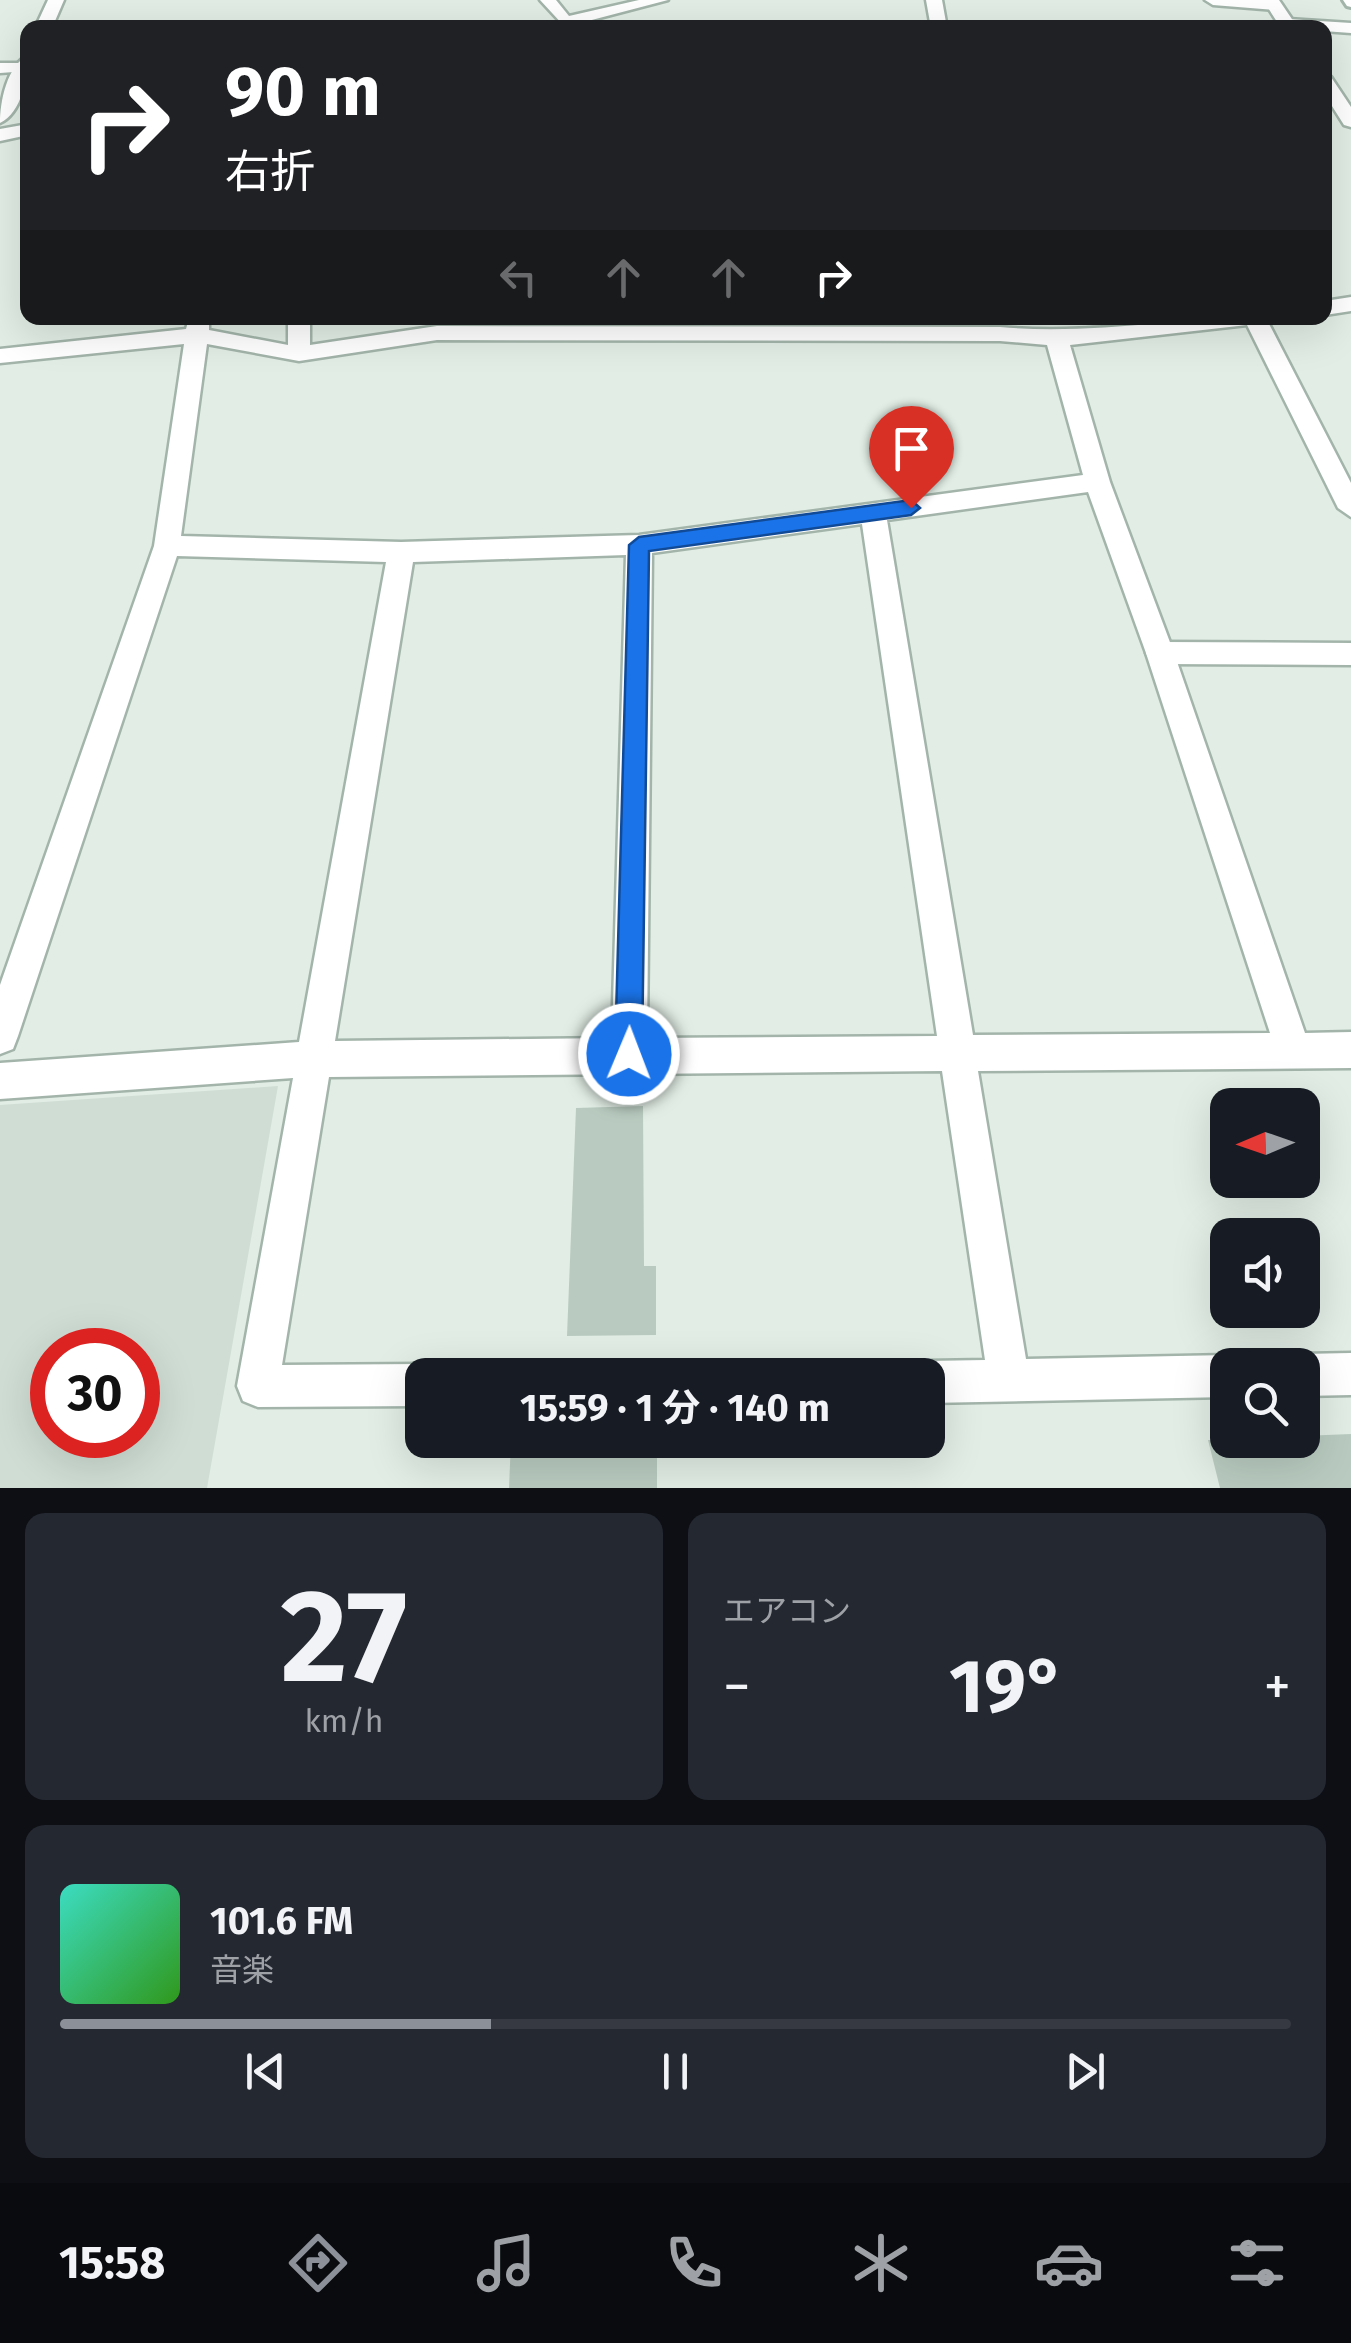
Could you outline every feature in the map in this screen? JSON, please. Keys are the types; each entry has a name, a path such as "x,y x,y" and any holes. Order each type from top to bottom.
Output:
{"street":[{"path":"548,0 563,20"},
{"path":"574,20 660,0"},
{"path":"1214,0 1272,3"},
{"path":"0,117 20,76"},
{"path":"1332,92 1351,121"},
{"path":"299,354 300,325"},
{"path":"437,334 457,325"},
{"path":"0,356 198,326 299,354 437,334 783,326 1057,339 1136,325"},
{"path":"1256,325 1351,508"},
{"path":"0,1036 167,546 198,326"},
{"path":"1057,339 1097,482 1160,654 1292,1050"},
{"path":"167,546 401,552 639,545 1097,482"},
{"path":"874,513 1009,1381"},
{"path":"629,1054 639,545"},
{"path":"401,552 311,1058 258,1386 405,1385"},
{"path":"1160,654 1351,654"},
{"path":"0,1081 311,1058 1351,1050"},
{"path":"1320,1375 1351,1374"},
{"path":"945,1382 1210,1376"}],"shaded area":[{"path":"278,1086 207,1488 0,1488 0,1105"}],"building":[{"path":"643,1106 644,1266 656,1266 656,1335 567,1336 576,1108"},
{"path":"1351,1434 1351,1488 1220,1488 1212,1458 1320,1458 1320,1435"},
{"path":"510,1458 657,1458 657,1488 509,1488"}],"route":[{"path":"629,1054 639,545 911,508"}]}
